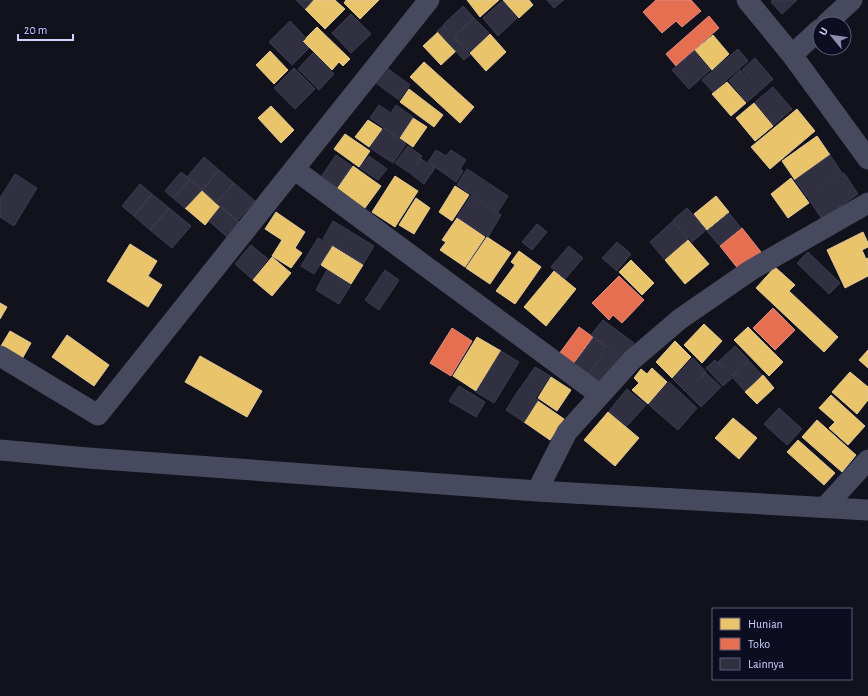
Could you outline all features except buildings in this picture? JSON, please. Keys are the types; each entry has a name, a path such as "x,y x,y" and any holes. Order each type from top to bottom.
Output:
{"street":[{"path":"0,356 98,415 429,0"},
{"path":"747,0 792,55 868,159"},
{"path":"835,16 852,0"},
{"path":"792,55 812,36"},
{"path":"294,169 600,395"},
{"path":"537,491 567,432 632,360 680,319 751,270 868,203"},
{"path":"0,450 88,458 537,491 825,506 868,510"},
{"path":"825,506 868,460"}]}
